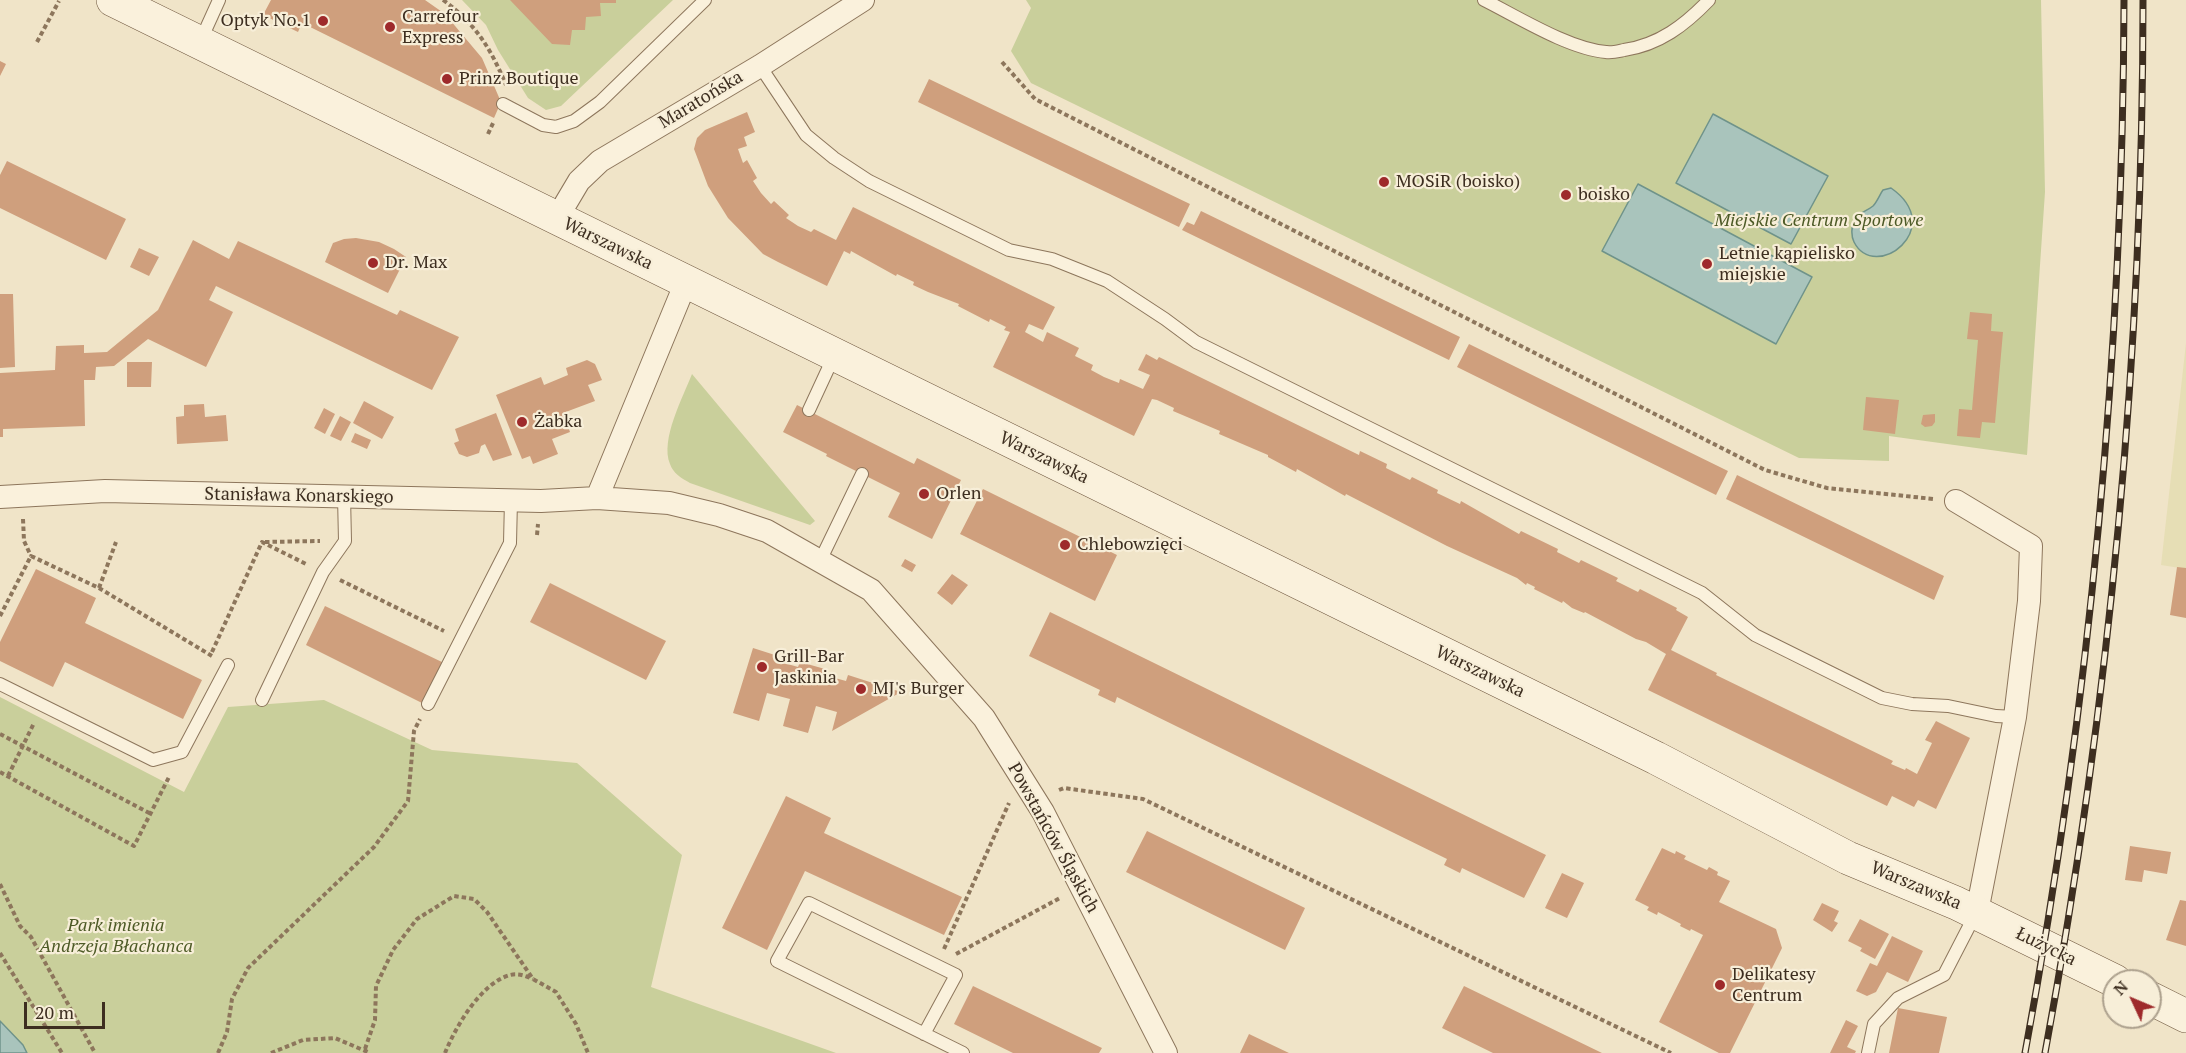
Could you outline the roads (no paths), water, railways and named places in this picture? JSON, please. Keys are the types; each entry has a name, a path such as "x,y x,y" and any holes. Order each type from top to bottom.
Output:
{"main road":[{"name":"Warszawska","path":"112,0 1656,758 1848,858 1977,912"},
{"name":"Łużycka","path":"1977,912 2102,974"},
{"path":"2162,1004 2186,1016"}],"street":[{"name":"Maratońska","path":"557,218 579,181 600,161 760,66 863,0"},
{"path":"597,498 686,282"},
{"name":"Stanisława Konarskiego","path":"0,497 105,491 511,500 597,498"},
{"name":"Powstańców Śląskich","path":"597,498 669,503 719,515 768,531 871,590 984,718 1043,812 1166,1053"},
{"path":"1956,501 2031,546 2029,601 2015,717 1977,912"}],"lane":[{"path":"200,43 219,0"},
{"path":"503,104 543,125 556,127 574,122 600,102 705,0"},
{"path":"1484,0 1576,44 1607,53 1637,49 1662,40 1698,12 1709,0"},
{"path":"760,66 806,135 834,158 869,181 1009,250 1053,259 1107,281 1196,342 1702,593 1755,635 1882,698 2015,717"},
{"path":"809,411 834,355"},
{"path":"820,561 862,474"},
{"path":"262,700 323,572 345,541 344,496"},
{"path":"428,704 510,543 511,500"},
{"path":"0,684 153,760 182,752 228,665"},
{"path":"924,1034 956,975 809,903 777,961 924,1034 963,1053"},
{"path":"1868,1053 1874,1024 1898,998 1944,975 1977,912"}],"water":[{"path":"1713,114 1828,176 1791,244 1676,183"},
{"name":"Letnie kąpielisko miejskie","path":"1638,184 1812,277 1776,344 1602,251"},
{"path":"1891,188 1907,203 1912,219 1910,233 1902,245 1890,253 1877,256 1864,253 1853,240 1854,222 1859,215 1873,206 1883,190"},
{"path":"0,1021 23,1045 27,1053 0,1053"}],"railway":[{"path":"2025,1053 2048,923 2067,792 2098,529 2117,264 2124,0"},
{"path":"2045,1053 2068,923 2087,792 2118,529 2137,264 2143,0"}],"place":[{"name":"Optyk No.1","path":"323,21"},
{"name":"Carrefour Express","path":"390,27"},
{"name":"Prinz Boutique","path":"447,79"},
{"name":"MOSiR (boisko)","path":"1384,182"},
{"name":"boisko","path":"1566,195"},
{"name":"Dr. Max","path":"373,263"},
{"name":"Letnie kąpielisko miejskie","path":"1707,264"},
{"name":"Żabka","path":"522,422"},
{"name":"Orlen","path":"924,494"},
{"name":"Chlebowzięci","path":"1065,545"},
{"name":"Grill-Bar Jaskinia","path":"762,667"},
{"name":"MJ's Burger","path":"861,689"},
{"name":"Delikatesy Centrum","path":"1720,985"}],"park label":[{"name":"Miejskie Centrum Sportowe","path":"1819,221"},
{"name":"Park imienia Andrzeja Błachanca","path":"116,936"}]}
